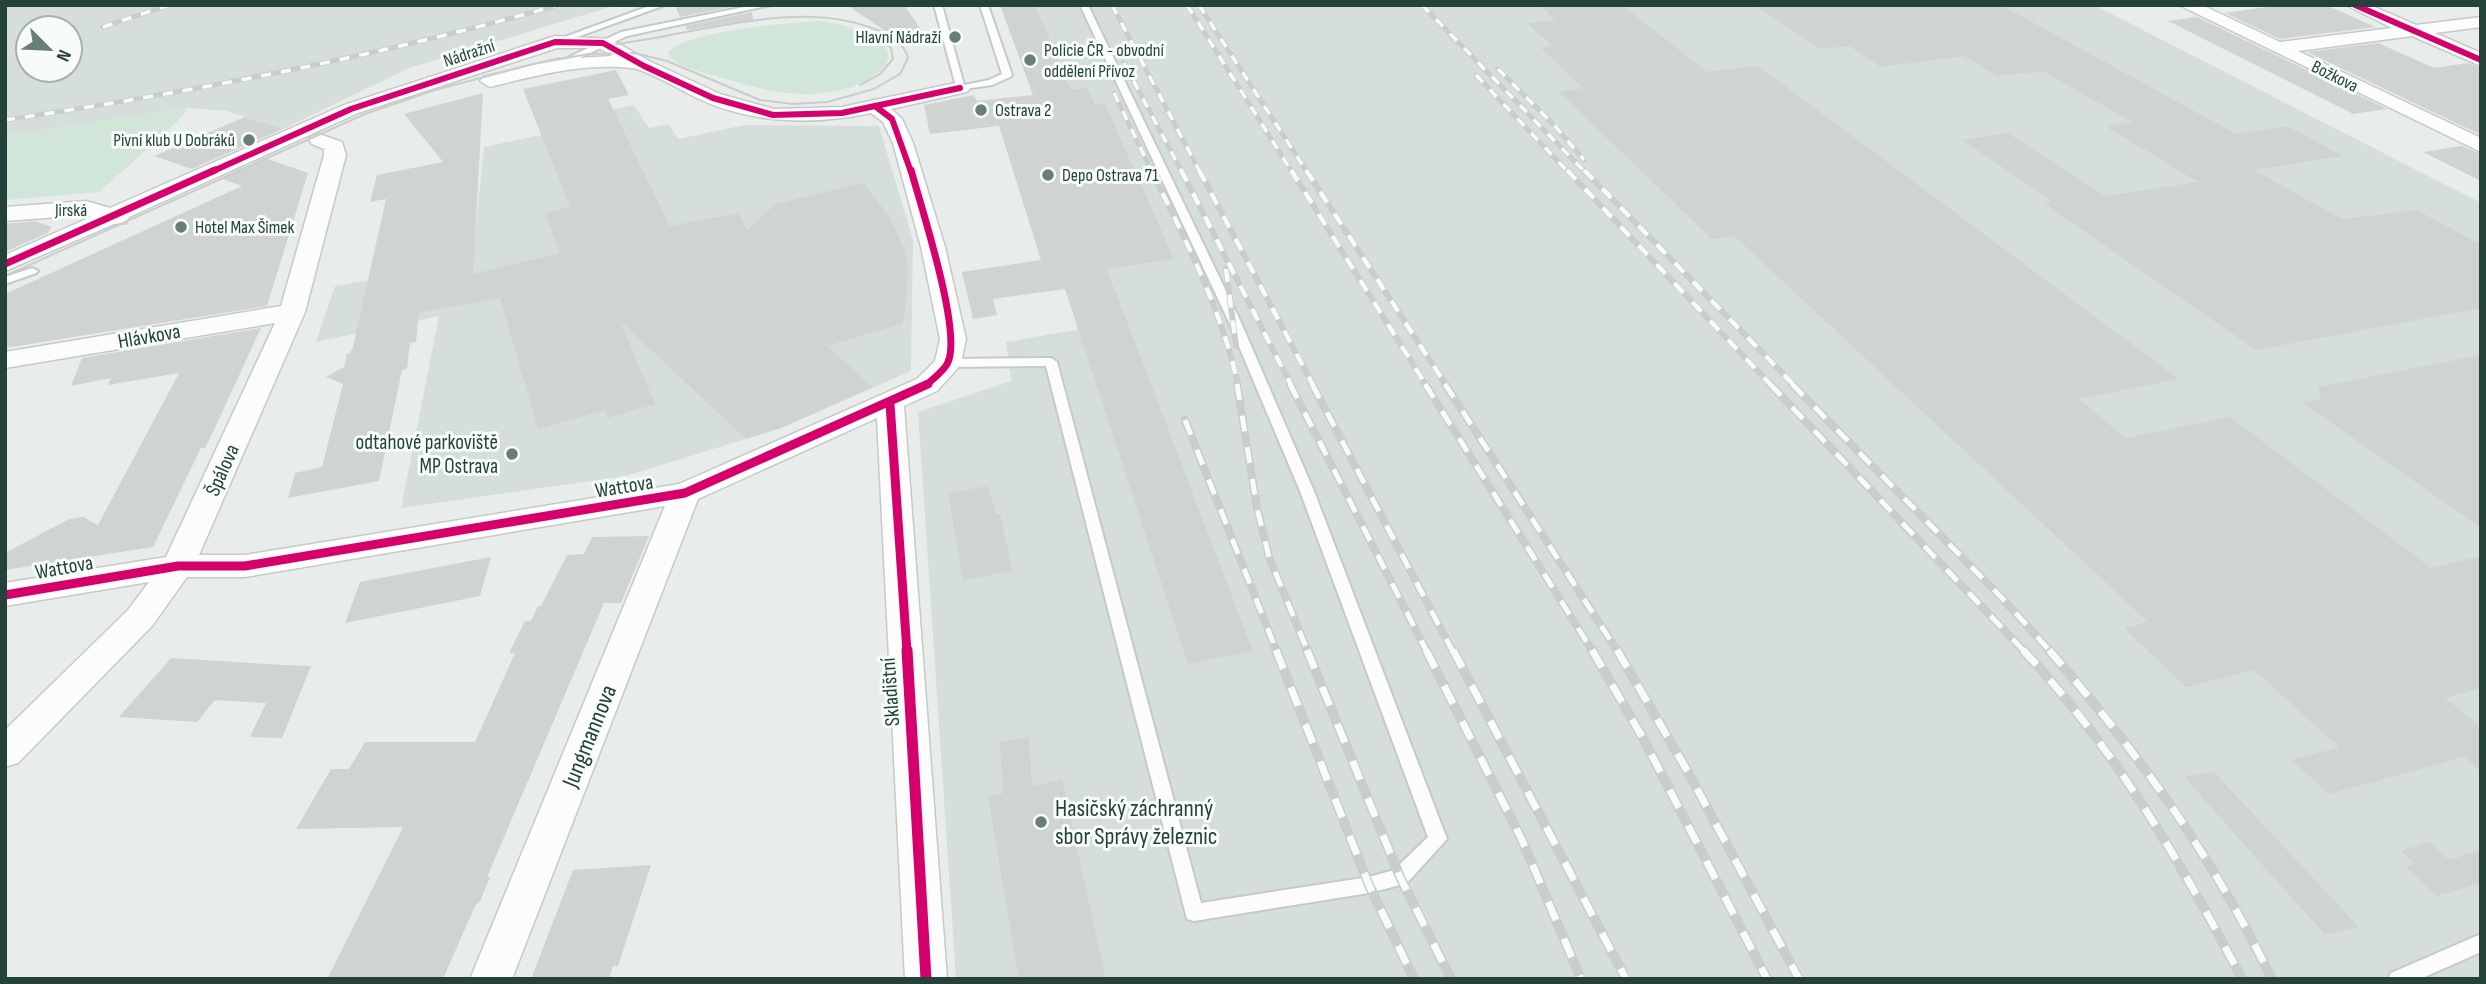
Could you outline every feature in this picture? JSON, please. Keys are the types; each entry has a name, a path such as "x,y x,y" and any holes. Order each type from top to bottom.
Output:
{"street":[{"name":"Božkova","path":"2188,5 2481,146"},
{"path":"2355,5 2481,60"},
{"path":"2278,48 2481,22"},
{"name":"Nádražní","path":"6,271 113,216 362,104 555,42 603,43 644,66 730,105 773,115 821,115 960,88"},
{"name":"Nádražní","path":"6,271 32,271 380,113 414,102 559,64 608,61 644,66"},
{"path":"875,106 892,119 898,131 922,208 953,339 948,363"},
{"name":"Špálova","path":"5,753 140,618 178,566 292,312 335,155 335,146 319,140"},
{"name":"Jirská","path":"5,214 91,208 135,224"},
{"name":"Hlávkova","path":"5,360 292,312"},
{"name":"Wattova","path":"5,595 178,566 245,566 685,493 890,404 927,385 948,363"},
{"name":"Skladištní","path":"890,404 926,979"},
{"name":"Jungmannova","path":"491,979 685,493"}],"lane":[{"path":"555,42 661,5"},
{"path":"559,64 603,43 632,33 767,5"},
{"path":"938,5 960,88 992,82 1007,75 984,5"},
{"path":"948,363 1051,362 1194,913 1369,885 1400,877 1438,839 1297,467 1233,318 1084,5"},
{"path":"2398,979 2481,943"}],"shaded area":[{"path":"5,5 617,5 409,68 283,129 227,111 188,108 5,136"},
{"path":"1034,5 2094,5 2481,203 2481,979 956,979 918,412 1011,381 1006,342 1127,321 1107,269 1099,113 1088,89 1070,91"},
{"path":"634,105 649,128 669,124 678,139 745,125 879,126 913,240 911,371 781,428 626,476 401,508 439,316 316,342 335,286 472,263 484,147 541,135 538,124"}],"green space":[{"path":"820,21 843,25 871,36 888,52 887,62 877,73 859,84 819,94 798,94 756,87 697,71 676,62 668,54 676,46 713,34"},
{"path":"188,108 176,123 99,192 5,200 5,136"}],"building":[{"path":"675,5 740,5 680,17"},
{"path":"847,5 904,5 924,34 900,41"},
{"path":"1000,5 1035,5 1071,90 1088,88 1095,105 1105,104 1174,259 1107,269 1253,651 1188,664 1065,289 993,299 997,315 973,319 962,272 1041,260 999,126 930,134 924,105 974,95 977,101 1033,95"},
{"path":"1540,5 1622,5 1707,72 1758,66 2179,379 2079,399 2126,438 2230,417 2431,568 2481,556 2481,688 2445,698 2481,727 2481,771 2464,757 2329,794 2292,760 2339,747 2254,670 2186,687 2124,628 2148,622 1734,236 1712,239 1559,92 1583,88 1541,48 1552,46 1527,23 1555,20"},
{"path":"1755,5 2001,5 2236,134 2287,126 2343,156 2254,170 2342,219 2417,210 2481,245 2481,308 2256,350 2046,205 2049,205 2045,202 2052,201 1962,140 2008,133 2105,196 2198,182 2105,126 2132,122 2043,71 1997,76 1964,56 1881,67 1849,46 1820,49"},
{"path":"2281,5 2326,5 2376,27 2280,39 2225,13"},
{"path":"752,12 753,20 687,30 685,26"},
{"path":"2197,17 2387,109 2353,114 2168,21"},
{"path":"2378,43 2434,68 2468,63 2481,68 2481,135 2307,52"},
{"path":"616,70 629,95 608,99 670,226 739,213 747,230 775,204 864,183 890,218 904,248 908,271 902,324 827,346 873,387 781,428 746,439 620,321 655,404 607,418 605,410 538,429 500,298 419,312 416,342 410,343 407,369 402,370 379,481 288,498 295,473 322,467 343,384 326,377 344,367 347,354 353,347 386,199 370,202 377,175 443,162 404,114 483,93 473,274 560,253 545,213 570,207 523,89"},
{"path":"245,117 283,129 192,169 154,156"},
{"path":"2462,146 2481,154 2481,181 2423,152"},
{"path":"265,158 308,173 267,306 5,348 5,294 242,186 220,178"},
{"path":"35,221 52,227 48,233 5,252 5,224"},
{"path":"261,328 214,430 205,448 201,448 153,547 5,570 5,553 69,519 83,517 98,525 179,373 108,385 111,378 71,386 82,358"},
{"path":"2481,355 2481,528 2303,403 2321,399 2318,387"},
{"path":"988,486 996,514 1000,514 1013,571 963,580 948,493"},
{"path":"649,536 621,603 604,603 487,877 490,877 480,901 475,906 443,979 327,979 403,827 296,829 331,769 349,769 365,742 475,742 515,653 509,653 525,621 531,621 538,606 541,606 567,555 584,554 592,537"},
{"path":"491,557 480,596 345,623 360,582"},
{"path":"171,658 311,666 282,738 250,737 266,703 215,700 197,722 119,717"},
{"path":"1029,737 1032,786 1062,780 1106,979 1019,979 988,796 1003,793 1000,742"},
{"path":"2213,771 2359,927 2325,935 2184,777"},
{"path":"2429,842 2449,860 2481,850 2481,883 2437,896 2406,867 2415,864 2401,851"},
{"path":"651,865 618,966 613,966 609,979 531,979 573,870"}],"tram line":[{"path":"5,276 365,114 435,90 533,64 588,54 634,53 667,61 760,100 793,104 827,102 874,89 900,74 908,58 900,44 882,32 851,22 824,18 769,18 659,37"},
{"path":"612,45 667,36"},
{"path":"860,85 880,74 893,59 891,48 879,38"}],"railway":[{"path":"103,27 169,5"},
{"path":"5,120 145,98 283,72 421,41 558,5"},
{"path":"1112,5 1200,172"},
{"path":"1187,5 1292,172"},
{"path":"1199,5 1307,172"},
{"path":"1422,5 1585,172"},
{"path":"1124,63 1182,172"},
{"path":"1498,69 1555,126 1584,160"},
{"path":"1476,75 1568,172"},
{"path":"1114,93 1152,172"},
{"path":"1151,170 1212,302 1238,385"},
{"path":"1181,170 1291,385"},
{"path":"1199,170 1313,385"},
{"path":"1291,170 1426,385"},
{"path":"1306,170 1446,385"},
{"path":"1567,170 1771,385"},
{"path":"1584,170 1794,385"},
{"path":"1226,269 1236,346"},
{"path":"1237,384 1257,508 1269,557 1308,652"},
{"path":"1290,384 1427,652"},
{"path":"1312,384 1453,652"},
{"path":"1425,384 1593,652"},
{"path":"1445,384 1618,652"},
{"path":"1770,384 2025,652"},
{"path":"1792,384 2002,598 2051,652"},
{"path":"1185,420 1277,652"},
{"path":"1276,650 1369,885 1414,979"},
{"path":"1307,650 1400,877 1451,979"},
{"path":"1426,650 1522,840 1581,979"},
{"path":"1453,650 1626,979"},
{"path":"1592,650 1644,740 1767,979"},
{"path":"1617,650 1688,772 1799,979"},
{"path":"2023,650 2087,725 2144,807 2195,892 2242,979"},
{"path":"2049,650 2114,728 2172,807 2224,890 2272,979"}],"cycle path":[{"path":"2355,5 2481,60"},
{"path":"5,264 351,109 555,42 603,43 644,66 713,98 773,115 842,113 960,88"},
{"path":"5,595 178,566 245,566 685,493 927,385 948,363 953,339 933,247 903,143 892,119 875,106"},
{"path":"890,404 926,979"}],"place":[{"name":"Hlavní Nádraží","path":"955,37"},
{"name":"Policie ČR - obvodní oddělení Přívoz","path":"1030,60"},
{"name":"Ostrava 2","path":"981,110"},
{"name":"Pivní klub U Dobráků","path":"249,140"},
{"name":"Depo Ostrava 71","path":"1048,175"},
{"name":"Hotel Max Šimek","path":"181,227"},
{"name":"odtahové parkoviště MP Ostrava","path":"512,454"},
{"name":"Hasičský záchranný sbor Správy železnic","path":"1041,822"}]}
